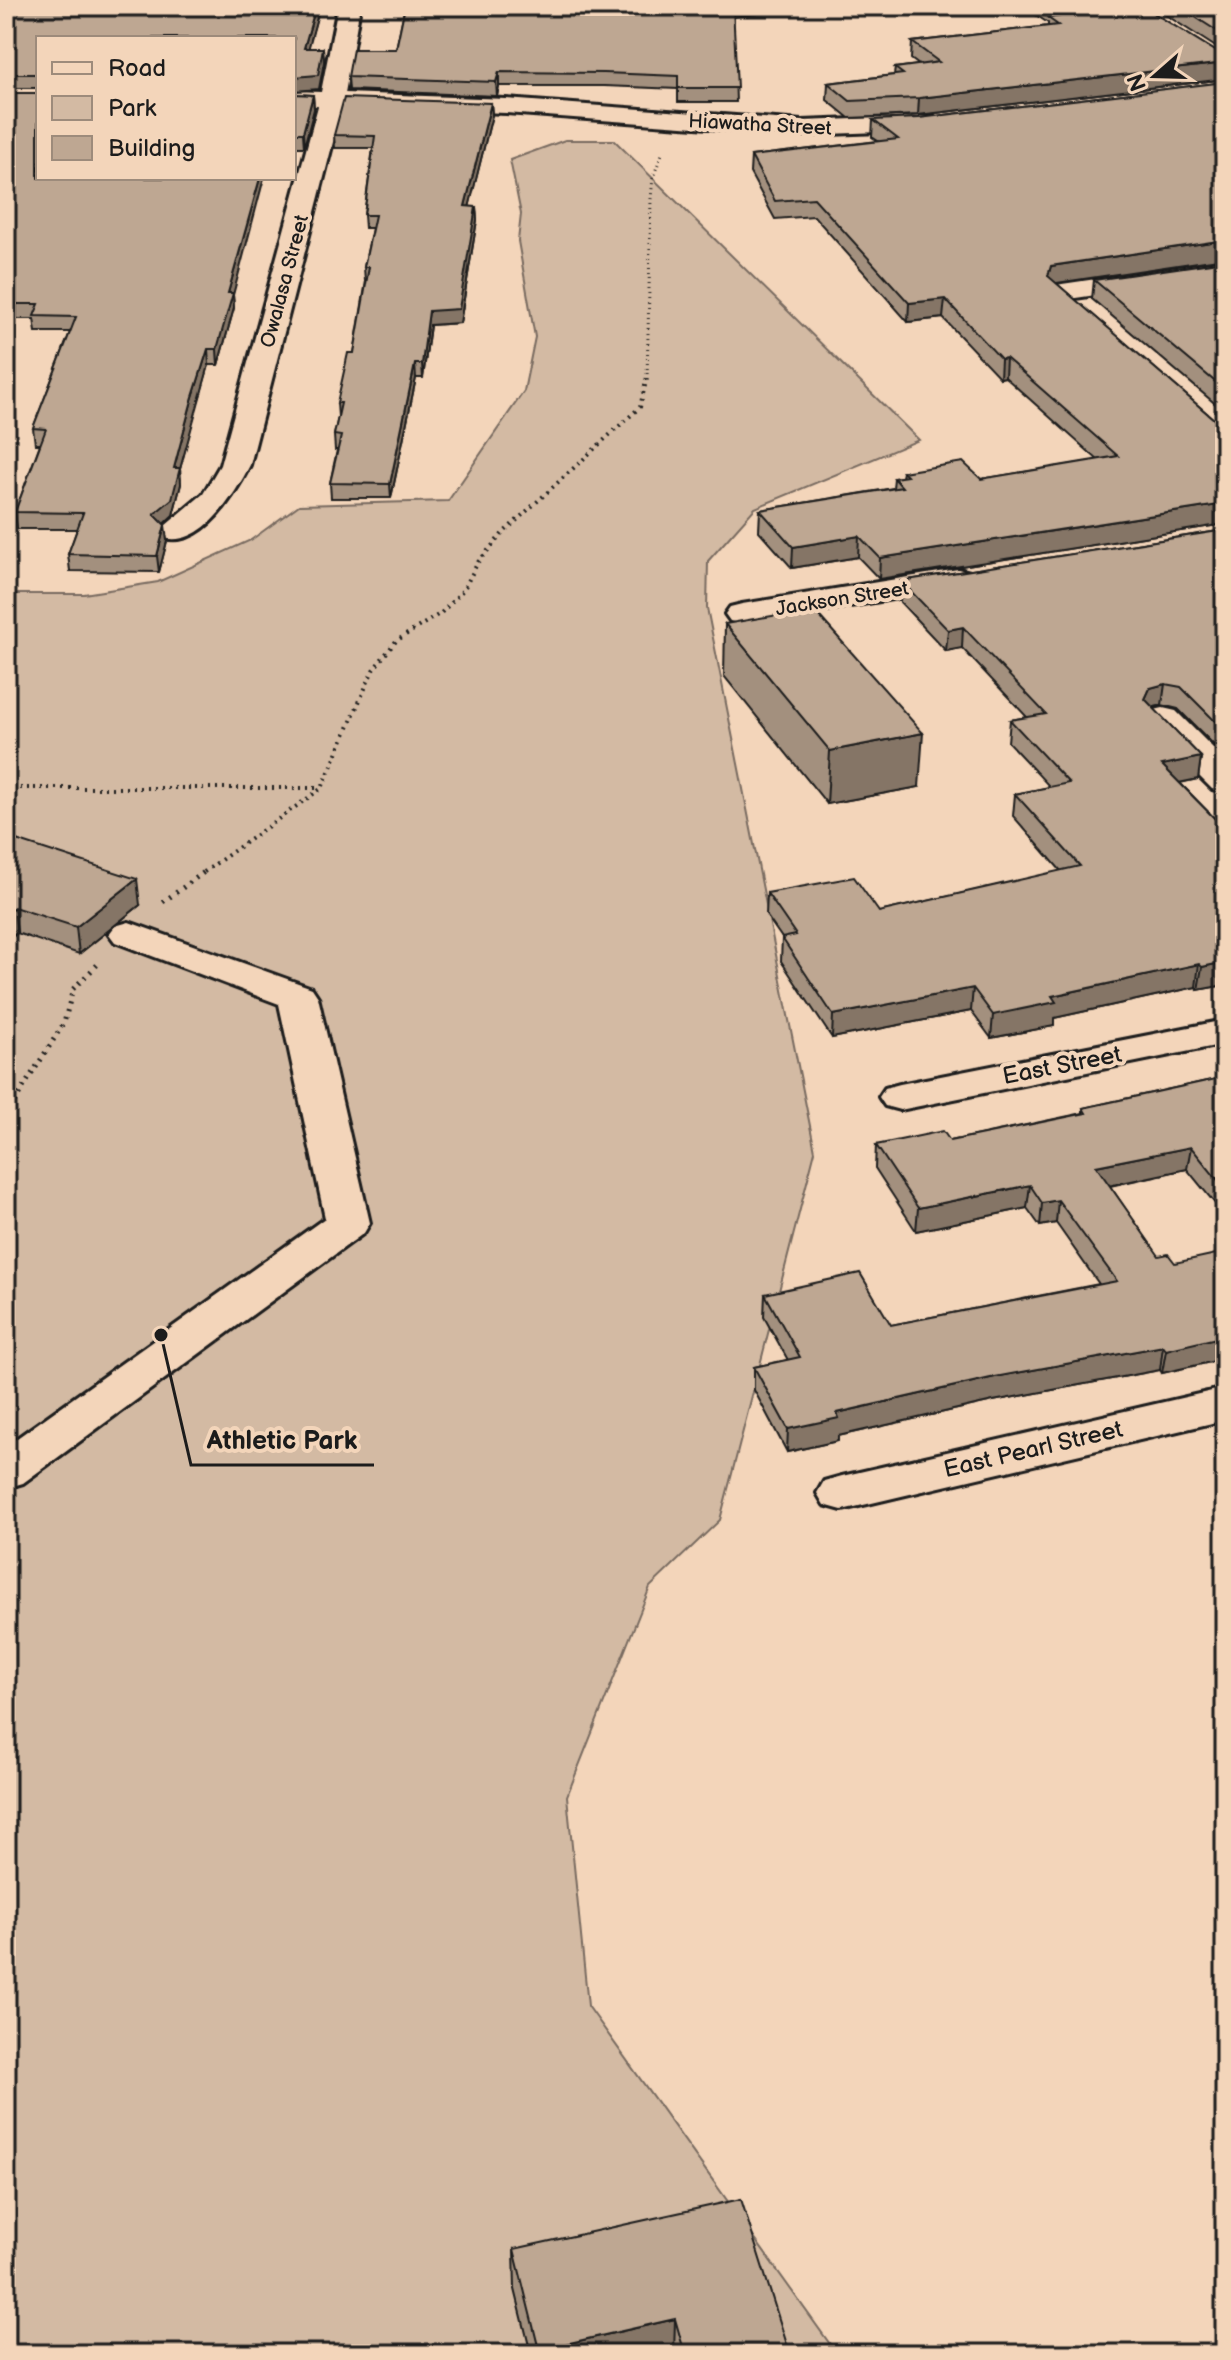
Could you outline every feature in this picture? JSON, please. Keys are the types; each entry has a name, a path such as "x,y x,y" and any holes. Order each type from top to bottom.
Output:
{"street":[{"name":"Owalasa Street","path":"175,531 216,500 235,465 332,98 349,6"},
{"name":"Hiawatha Street","path":"296,98 506,106 802,128 884,127 963,120"},
{"path":"1085,312 1062,292 1225,268"},
{"name":"Jackson Street","path":"742,614 985,575"},
{"path":"1163,719 1221,771"},
{"path":"6,1471 348,1223 298,997 129,934"},
{"name":"East Street","path":"900,1097 1225,1032"},
{"name":"East Pearl Street","path":"842,1493 1225,1404"}],"path":[{"path":"6,1115 64,1023 73,989 163,901 322,788 373,670 396,641 441,613 464,589 478,562 503,533 640,407 647,378 649,346 653,177 665,146"},
{"path":"6,788 322,788"}],"green space":[{"path":"565,140 614,140 919,440 755,508 708,561 707,608 815,1151 720,1520 650,1587 567,1796 588,2006 837,2354 6,2354 6,594 84,594 158,582 251,540 299,505 448,501 524,391 535,337 518,241 521,214 510,160"}],"building":[{"path":"6,6 316,6 304,48 323,48 318,75 296,77 296,36 36,36 36,74 6,74"},
{"path":"405,6 733,6 737,88 678,88 678,76 604,73 499,72 496,82 348,77 353,49 396,49"},
{"path":"1047,6 1142,6 1225,57 1225,63 919,98 850,101 828,83 903,74 895,68 939,62 912,42 1058,25 1048,18 1062,16"},
{"path":"1178,6 1225,6 1225,36"},
{"path":"1225,82 1225,240 1051,266 1048,276 1215,420 1225,422 1225,504 880,558 859,536 793,547 760,510 902,487 894,478 907,476 903,472 963,462 981,479 1118,456 1006,358 1001,359 945,299 909,303 814,198 775,201 751,156 898,139 873,120 919,118"},
{"path":"6,93 36,93 36,180 259,180 228,293 233,293 217,349 208,349 192,400 174,468 180,468 172,499 154,514 165,525 157,556 68,554 83,513 15,512 46,429 33,428 76,317 34,316 39,304 6,304"},
{"path":"296,94 313,95 303,133 296,133"},
{"path":"344,98 491,103 465,206 476,207 459,309 429,311 422,364 415,364 390,484 330,483 341,436 334,435 341,403 337,403 348,353 354,353 369,267 364,267 375,215 364,215 375,136 334,135"},
{"path":"1225,261 1225,390 1094,280"},
{"path":"1225,530 1225,731 1181,687 1165,684 1150,688 1145,699 1201,757 1162,765 1225,829 1225,962 1202,967 1199,964 1052,996 1056,1002 993,1015 973,988 833,1015 782,938 796,935 767,893 854,877 879,912 1080,866 1015,794 1069,783 1010,720 1046,714 963,627 948,630 901,581"},
{"path":"813,609 923,733 830,751 725,624"},
{"path":"10,838 137,879 76,927 14,907 6,913 6,842"},
{"path":"1225,1077 1225,1189 1191,1147 1096,1166 1159,1256 1168,1254 1175,1263 1225,1252 1225,1336 1166,1350 1163,1346 995,1377 837,1413 839,1418 788,1429 754,1367 800,1357 765,1294 860,1273 891,1325 1117,1281 1058,1200 1042,1203 1030,1185 918,1208 876,1145 943,1131 950,1141 1086,1113 1083,1108"},
{"path":"741,2199 790,2354 685,2354 675,2319 539,2350 514,2249"}],"place":[{"name":"Athletic Park","path":"161,1335"}]}
